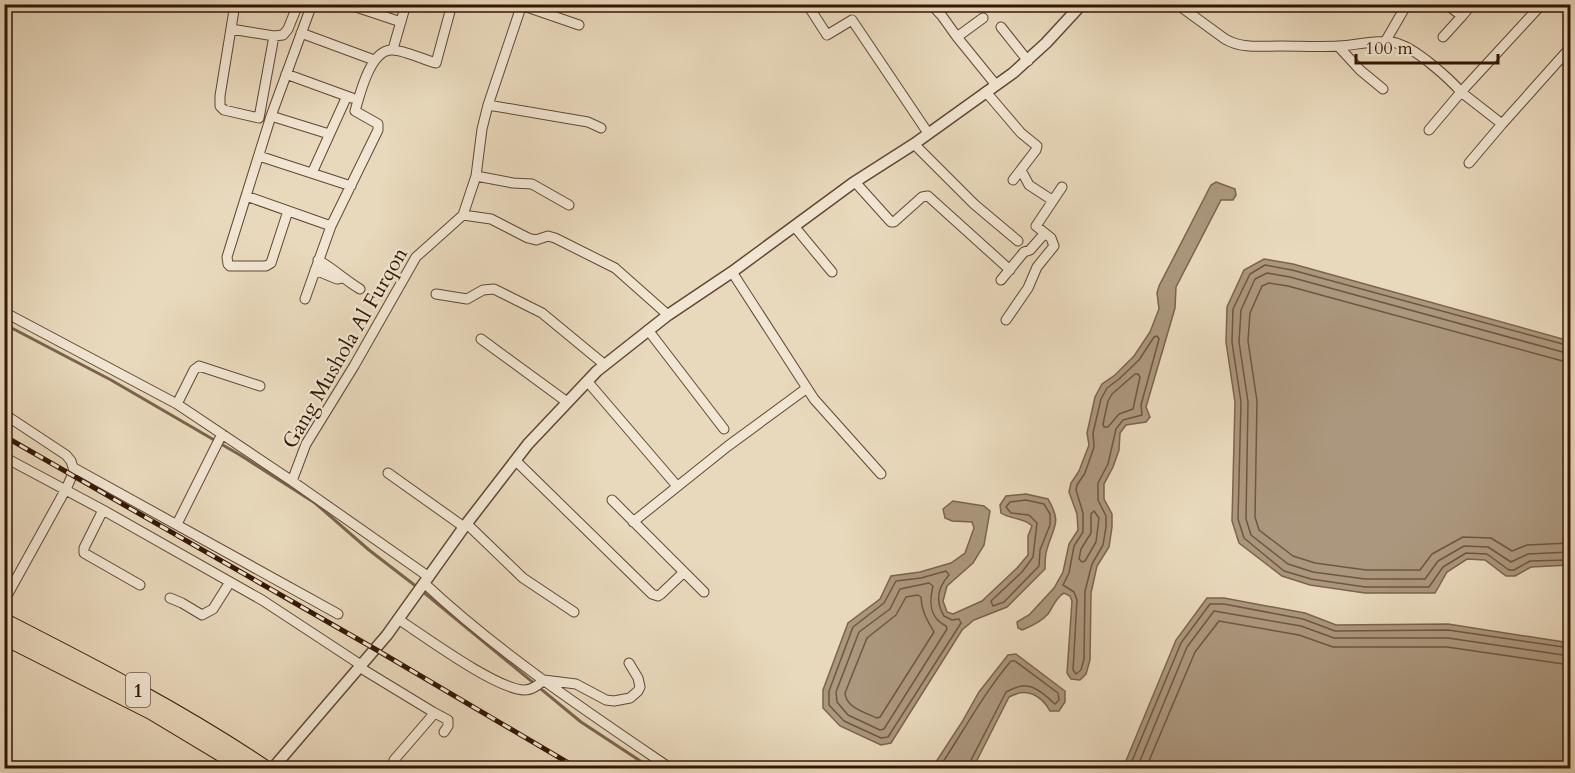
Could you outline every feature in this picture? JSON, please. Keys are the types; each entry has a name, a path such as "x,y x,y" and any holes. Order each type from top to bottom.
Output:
{"highway":[{"name":"1","path":"4,621 143,693 265,768"},
{"name":"1","path":"4,637 161,717 245,768"}],"street":[{"path":"235,4 220,106 224,110 260,118 271,118 330,134"},
{"path":"231,29 274,36 283,35 288,29 298,4"},
{"path":"288,211 272,263 266,266 230,266 228,264 228,257 271,118 312,4"},
{"path":"347,4 401,22"},
{"path":"393,49 406,4"},
{"path":"355,111 374,60 383,51 393,49 436,63 452,4"},
{"path":"807,4 828,35 852,20 928,133"},
{"path":"931,4 996,85"},
{"path":"273,768 398,619 528,444 587,381 668,315 732,272 855,182 914,144 1028,61 1082,4"},
{"path":"1177,4 1232,43 1250,47 1338,46 1385,42 1400,44 1414,52 1502,124"},
{"path":"1385,42 1407,4"},
{"path":"1446,4 1462,16"},
{"path":"1443,37 1472,4"},
{"path":"1429,130 1542,4"},
{"path":"579,24 522,5 488,105 482,129 476,176 463,214 491,219 528,238 536,240 548,236 555,238 596,258 615,268 668,315"},
{"path":"957,37 983,18"},
{"path":"1001,27 1028,61"},
{"path":"302,33 374,60"},
{"path":"260,118 274,36"},
{"path":"1338,46 1360,70 1383,89"},
{"path":"1469,163 1569,50"},
{"path":"286,74 358,100"},
{"path":"986,92 1021,133 1037,146 1013,180"},
{"path":"312,173 347,96"},
{"path":"488,105 588,122 601,128"},
{"path":"305,298 331,226 378,130 378,124 342,106"},
{"path":"914,144 974,204 1018,241"},
{"path":"259,156 351,186"},
{"path":"1021,170 1029,185 1052,200"},
{"path":"476,176 532,184 569,205"},
{"path":"855,182 891,222 894,222 922,197 928,196 1010,270"},
{"path":"1006,320 1028,288 1036,267 1054,246 1054,242 1036,226 1062,187"},
{"path":"246,196 331,226"},
{"name":"Gang Mushola Al Furqon","path":"292,481 306,444 360,356 416,257 463,214"},
{"path":"794,226 832,272"},
{"path":"1001,280 1024,252 1030,250 1045,233"},
{"path":"318,260 340,273 342,278 360,289"},
{"path":"315,270 337,279 342,278"},
{"path":"732,272 825,413 881,474"},
{"path":"436,294 467,299 483,290 494,289 542,313 605,365"},
{"path":"4,312 177,404 221,436 292,481 424,583 539,684 582,707 670,768"},
{"path":"648,330 724,429"},
{"path":"481,339 567,402"},
{"path":"177,404 194,370 199,366 260,386"},
{"path":"587,381 677,486"},
{"path":"633,522 807,388"},
{"path":"4,414 66,455 74,468 338,614"},
{"path":"177,524 221,436"},
{"path":"4,457 262,600 360,666 448,720 448,726 444,732"},
{"path":"516,461 652,594 658,596 662,594 683,573"},
{"path":"4,601 66,490 74,468"},
{"path":"388,474 466,526 523,578 574,612"},
{"path":"612,500 704,592"},
{"path":"103,510 84,548 84,553 140,585"},
{"path":"170,598 202,615 213,609 230,582"},
{"path":"398,619 460,660 502,684 525,690 539,684 576,684 606,700 634,696 640,687 638,678 629,663"},
{"path":"582,707 596,694"},
{"path":"394,760 434,711"}],"water":[{"path":"1216,182 1235,189 1236,195 1233,200 1221,200 1176,287 1175,308 1146,407 1150,417 1146,422 1126,425 1120,433 1119,450 1104,484 1104,499 1112,514 1112,527 1109,547 1097,566 1091,593 1090,660 1086,674 1080,680 1071,679 1067,673 1072,601 1070,596 1064,593 1061,595 1048,614 1033,625 1022,630 1018,628 1017,622 1029,615 1054,588 1063,572 1069,544 1078,530 1077,514 1069,492 1089,445 1087,433 1095,397 1102,384 1134,356 1150,332 1159,309 1157,293 1159,286 1211,185"},
{"path":"1264,259 1293,264 1570,341 1570,565 1531,567 1515,576 1506,576 1485,560 1467,559 1447,572 1435,593 1365,593 1310,585 1282,576 1239,543 1232,521 1235,402 1226,342 1227,307 1244,270"},
{"path":"1026,494 1048,499 1055,514 1055,524 1046,551 1045,569 1007,607 974,620 962,630 891,743 881,745 840,726 823,708 823,690 848,623 880,599 891,576 920,572 951,563 965,553 974,528 972,522 952,521 945,518 943,509 953,501 984,506 990,511 984,545 973,563 947,586 943,601 947,612 953,614 982,601 1028,555 1028,536 1032,526 1025,521 1001,513 1000,505 1006,496"},
{"path":"1207,598 1224,598 1305,613 1336,625 1448,624 1570,643 1570,768 1123,768 1176,640"},
{"path":"1016,654 1065,691 1065,702 1059,711 1050,711 1033,694 1022,693 1009,697 973,768 932,768 979,692 1008,655"}],"waterway":[{"path":"4,324 111,380 240,455 315,503 369,550 417,587"},
{"path":"422,591 581,722 651,768"}],"railway":[{"path":"4,436 577,768"}]}
